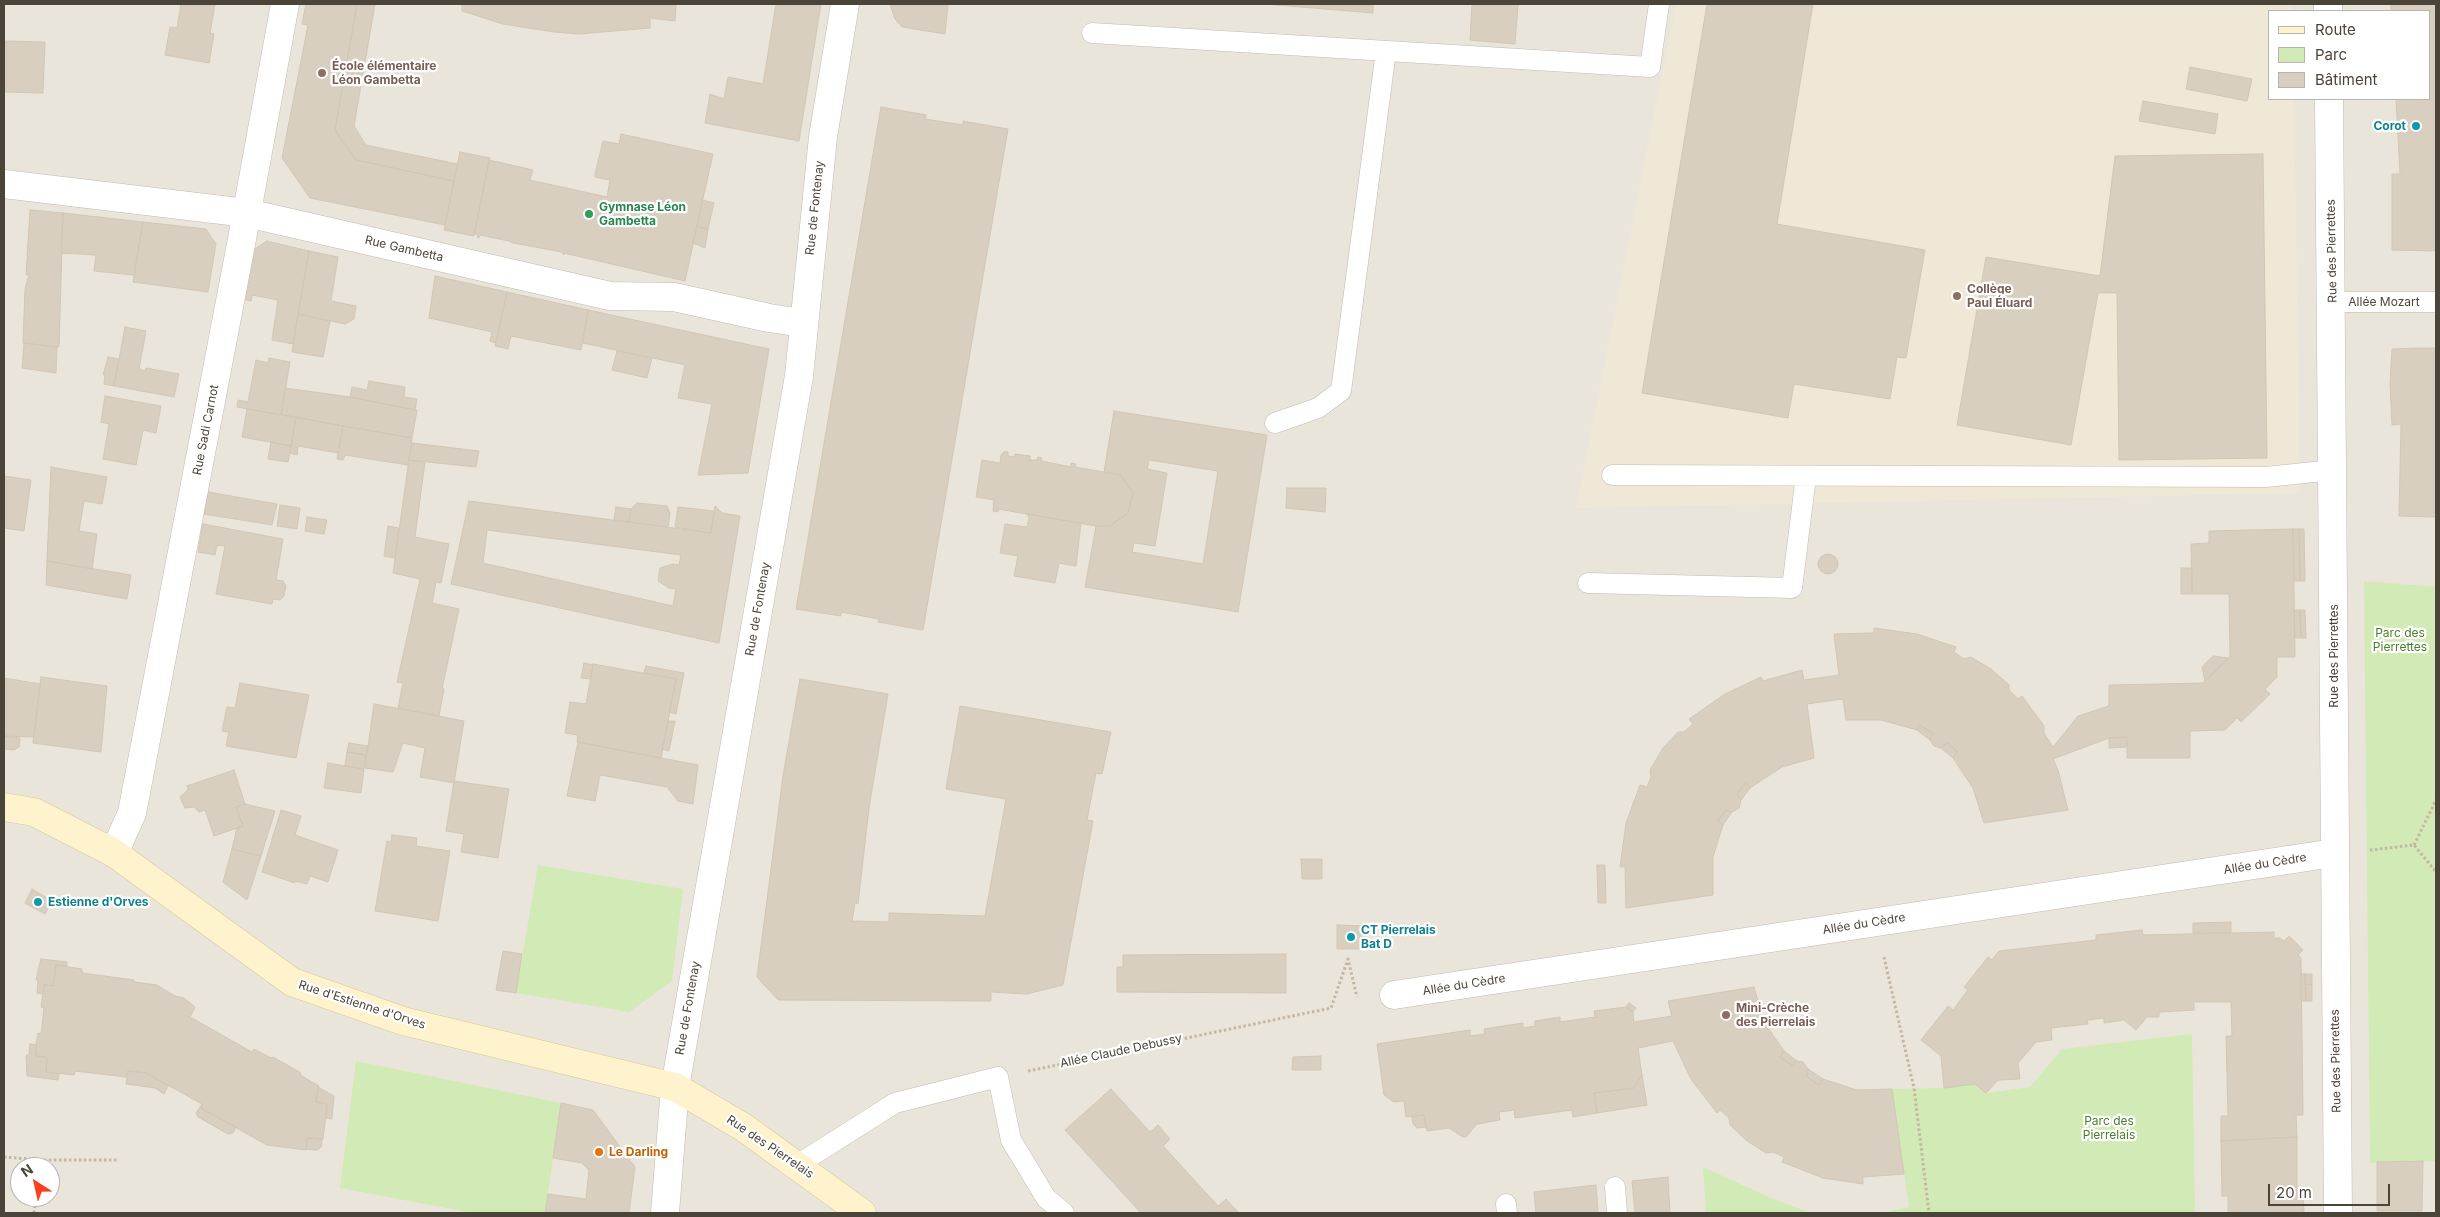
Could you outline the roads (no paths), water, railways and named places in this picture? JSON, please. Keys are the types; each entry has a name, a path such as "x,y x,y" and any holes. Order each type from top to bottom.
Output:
{"main road":[{"name":"Rue d'Estienne d'Orves","path":"4,807 34,812 114,853 292,982 403,1021 675,1087"},
{"name":"Rue des Pierrelais","path":"675,1087 743,1127 798,1164 862,1213"}],"street":[{"name":"Rue Sadi Carnot","path":"114,853 132,813 285,4"},
{"name":"Rue de Fontenay","path":"665,1213 675,1087 797,386 823,137 845,4"},
{"name":"Rue des Pierrettes","path":"2329,100 2338,1213"},
{"name":"Rue Gambetta","path":"4,184 247,213 610,296 674,297 769,318 803,323"},
{"name":"Allée du Cèdre","path":"1394,995 2334,854"}],"lane":[{"path":"1092,32 1650,67 1660,4"},
{"path":"1275,423 1318,408 1341,391 1386,51"},
{"name":"Allée Mozart","path":"2332,302 2436,302"},
{"path":"1612,475 2266,476 2333,470"},
{"path":"1588,583 1792,588 1806,476"},
{"path":"798,1164 895,1103 998,1077 1011,1140 1046,1198 1064,1213"},
{"path":"1615,1187 1617,1213"}],"place":[{"name":"École élémentaire Léon Gambetta","path":"322,73"},
{"name":"Corot","path":"2416,126"},
{"name":"Gymnase Léon Gambetta","path":"589,214"},
{"name":"Collège Paul Éluard","path":"1957,296"},
{"name":"Estienne d'Orves","path":"38,902"},
{"name":"CT Pierrelais Bat D","path":"1351,937"},
{"name":"Mini-Crèche des Pierrelais","path":"1726,1015"},
{"name":"Le Darling","path":"599,1152"}],"park label":[{"name":"Parc des Pierrettes","path":"2400,640"},
{"name":"Parc des Pierrelais","path":"2109,1128"}]}
